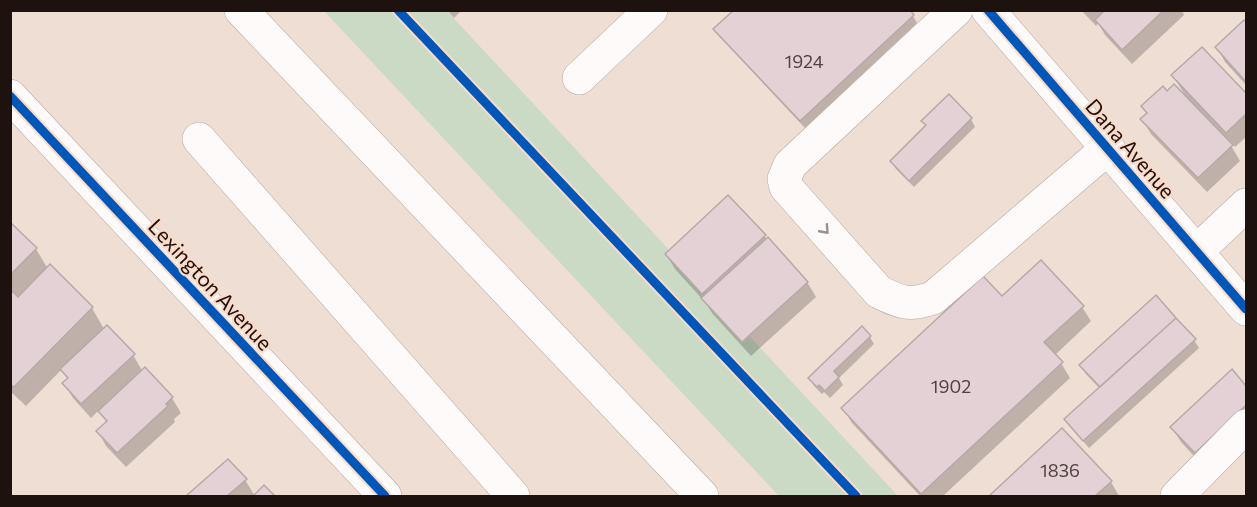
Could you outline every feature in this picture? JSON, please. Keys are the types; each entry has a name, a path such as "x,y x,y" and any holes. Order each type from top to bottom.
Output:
{"street":[{"path":"241,10 702,496"},
{"path":"579,78 651,10"},
{"path":"956,10 790,165 784,179 786,187 879,291 898,300 916,303 933,298 1108,148"},
{"name":"Dana Avenue","path":"988,10 1246,309"},
{"name":"Lexington Avenue","path":"10,96 385,496"},
{"path":"200,139 513,496"},
{"path":"1197,251 1246,205"},
{"path":"1177,496 1246,426"}],"green space":[{"path":"324,11 447,11 898,496 779,496"}],"building":[{"path":"734,10 910,10 914,15 800,121 713,29"},
{"path":"1105,10 1164,10 1122,50 1095,20"},
{"path":"1244,20 1246,22 1246,82 1215,47"},
{"path":"1202,47 1246,93 1246,114 1226,133 1171,75"},
{"path":"1174,84 1233,145 1198,178 1140,119 1147,113 1141,106 1163,86 1167,91"},
{"path":"949,94 972,118 909,181 890,161 926,125 921,121"},
{"path":"728,195 766,235 702,294 665,254"},
{"path":"10,222 37,248 10,275"},
{"path":"768,237 808,282 742,342 701,298"},
{"path":"1041,260 1084,306 1044,342 1063,362 921,494 841,408 983,276 1002,296"},
{"path":"50,264 93,307 14,387 10,384 10,289 18,297"},
{"path":"1156,295 1176,318 1100,387 1079,365"},
{"path":"1176,318 1196,339 1083,441 1064,419"},
{"path":"107,325 135,354 81,404 62,383 68,378 60,369"},
{"path":"862,326 871,336 834,371 839,377 825,391 819,385 817,387 808,378"},
{"path":"145,367 173,397 166,404 168,406 117,453 96,431 107,421 98,411"},
{"path":"1232,369 1246,386 1246,405 1195,453 1170,427"},
{"path":"1062,428 1112,481 1095,496 989,496"},
{"path":"228,459 247,479 227,496 186,496"},
{"path":"264,485 275,496 253,496"}],"cycle path":[{"path":"398,10 856,496"},
{"path":"988,10 1246,309"},
{"path":"10,96 385,496"}]}
